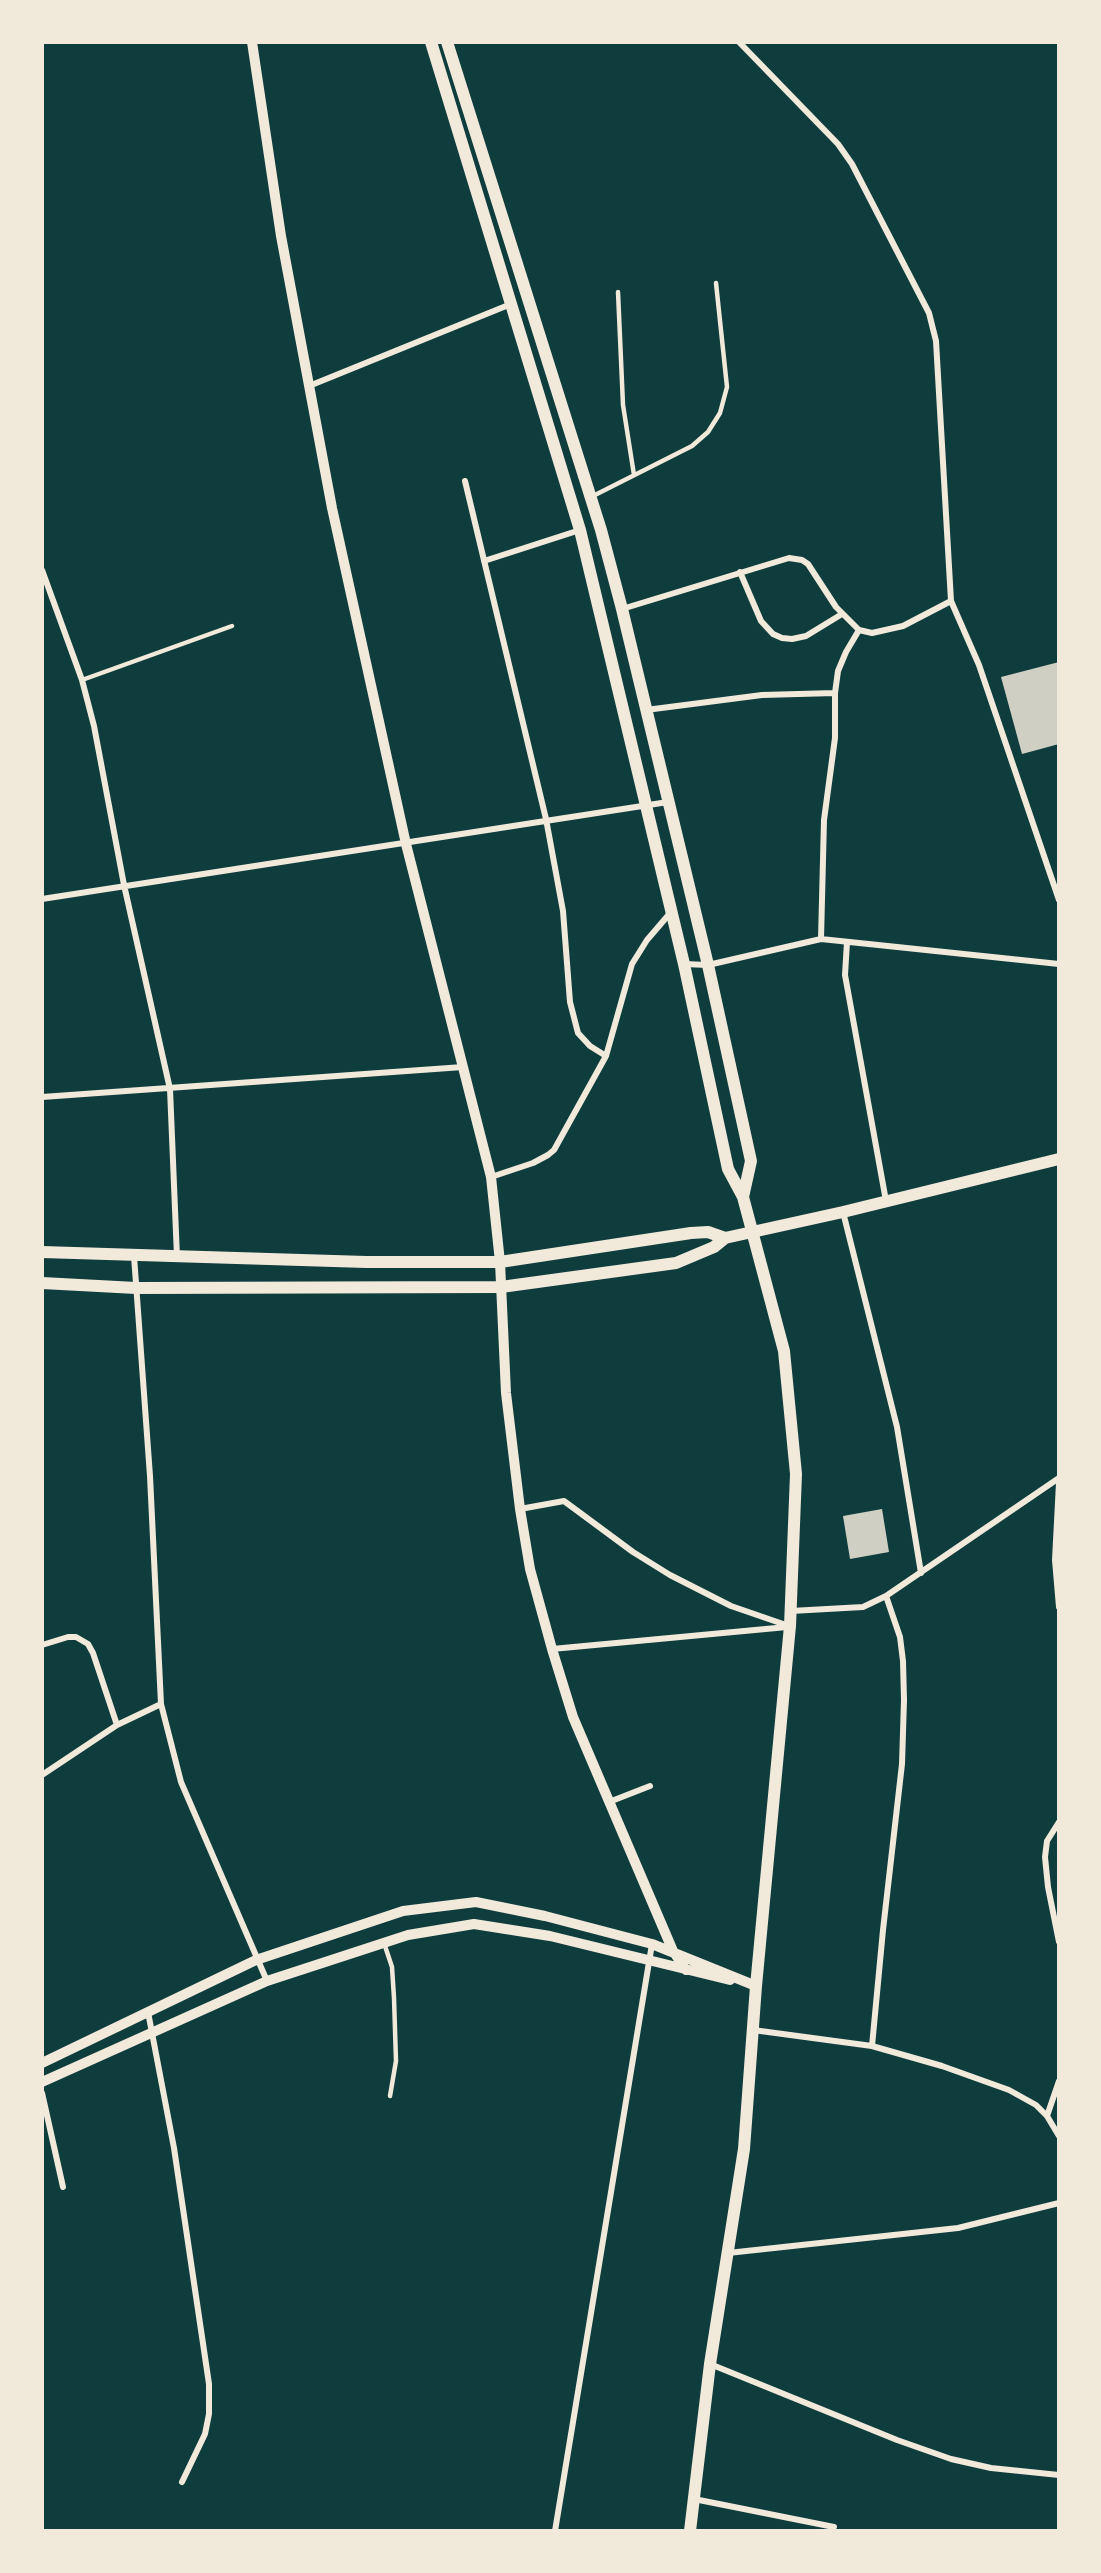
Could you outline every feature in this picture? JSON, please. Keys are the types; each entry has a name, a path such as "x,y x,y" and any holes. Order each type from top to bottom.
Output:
{"main road":[{"path":"431,42 580,530 684,964 728,1169 743,1197 786,1363 796,1474 790,1626 756,1986 744,2149 710,2364 690,2531"},
{"path":"447,42 591,497 622,609 708,965 751,1161 743,1197"},
{"path":"42,1283 136,1288 501,1287 676,1263 714,1247 724,1238 843,1212 1059,1159"},
{"path":"42,1252 177,1257 500,1262 691,1233 708,1232 724,1238"}],"street":[{"path":"252,42 280,236 332,508 406,844 491,1177 500,1262 506,1393 520,1509 530,1569 573,1717 673,1951 686,1970"},
{"path":"739,42 838,144 852,164 929,313 936,340 951,602 979,665 1059,900"},
{"path":"309,386 511,304"},
{"path":"465,481 546,819 563,911 570,1002 578,1033 590,1046 606,1056"},
{"path":"484,561 580,530"},
{"path":"622,609 782,559 802,560 813,569 823,589 842,614 859,630 872,633 903,626 951,602"},
{"path":"42,570 82,680 94,726 124,885 170,1089 177,1257"},
{"path":"740,572 761,621 773,634 782,638 792,639 806,636 842,614"},
{"path":"821,939 825,820 835,738 835,693 838,671 846,651 859,630"},
{"path":"645,710 762,695 835,693"},
{"path":"42,899 406,844 546,819 668,802"},
{"path":"491,1177 548,1155 584,1098 606,1056 617,1025 632,964 647,940 671,911"},
{"path":"684,964 708,965 821,939 1059,964"},
{"path":"846,942 845,975 886,1201"},
{"path":"42,1097 464,1067"},
{"path":"843,1212 897,1427 921,1573"},
{"path":"135,1256 150,1476 161,1704 181,1782 267,1981"},
{"path":"791,1611 863,1607 886,1596 1059,1478"},
{"path":"1059,1483 1055,1560 1059,1607"},
{"path":"520,1509 564,1501 633,1552 670,1575 731,1606 790,1626"},
{"path":"873,2046 883,1930 902,1764 904,1710 900,1637 886,1596"},
{"path":"552,1649 790,1626"},
{"path":"42,1645 68,1637 76,1637 88,1644 117,1725"},
{"path":"42,1775 117,1725 161,1704"},
{"path":"608,1802 650,1786"},
{"path":"1059,1822 1047,1841 1045,1857 1048,1887 1059,1942"},
{"path":"42,2062 256,1960 403,1911 476,1902 544,1916 652,1944 756,1986"},
{"path":"42,2082 267,1981 408,1935 474,1924 550,1936 649,1962 756,1986"},
{"path":"555,2531 652,1944"},
{"path":"148,2012 174,2148 209,2384 209,2414 205,2434 182,2482"},
{"path":"753,2030 873,2046 942,2066 1009,2090 1036,2105 1047,2116 1059,2136"},
{"path":"1047,2116 1059,2081"},
{"path":"42,2093 63,2187"},
{"path":"728,2253 958,2228 1059,2203"},
{"path":"710,2364 897,2440 951,2459 991,2468 1059,2475"},
{"path":"693,2499 834,2527"}],"lane":[{"path":"591,497 692,446 708,432 720,413 727,387 716,283"},
{"path":"618,292 623,405 634,475"},
{"path":"82,680 232,626"},
{"path":"384,1943 392,1967 394,1998 396,2061 390,2096"}],"building":[{"path":"1059,662 1059,744 1022,754 1001,677"},
{"path":"882,1509 889,1552 850,1559 843,1516"}]}
